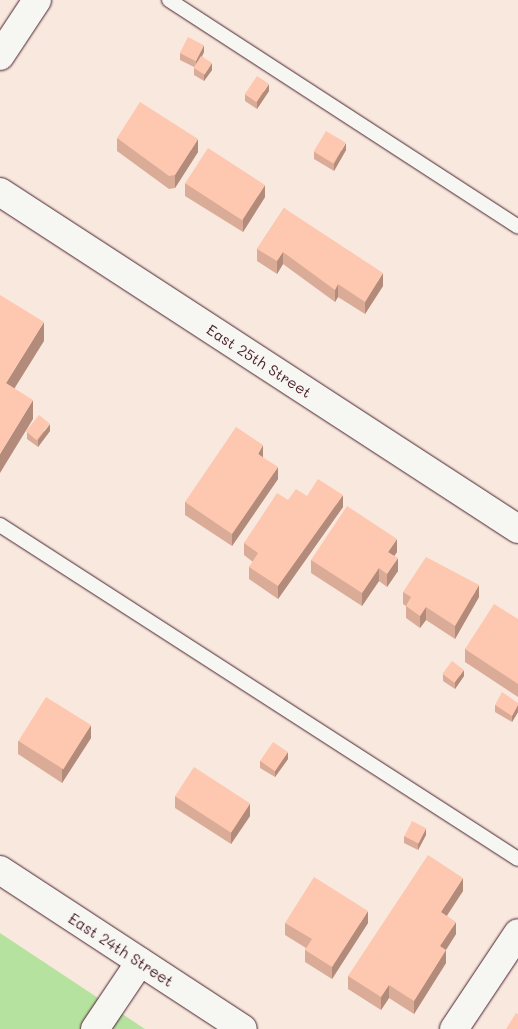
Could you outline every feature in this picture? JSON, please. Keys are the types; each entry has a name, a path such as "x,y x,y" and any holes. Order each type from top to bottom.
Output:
{"street":[{"path":"0,56 37,0"},
{"name":"East 25th Street","path":"0,192 518,529"},
{"name":"East 24th Street","path":"0,870 243,1029"},
{"path":"454,1029 518,932"},
{"path":"95,1029 140,962"}],"lane":[{"path":"170,0 518,227"},
{"path":"0,525 518,859"}],"green space":[{"path":"0,933 145,1029 0,1029"}],"building":[{"path":"188,37 204,45 196,61 180,53"},
{"path":"201,56 212,63 205,75 194,68"},
{"path":"257,76 269,84 256,102 245,94"},
{"path":"140,102 198,139 175,175 169,176 117,138"},
{"path":"326,131 346,143 333,163 314,152"},
{"path":"208,148 265,185 242,220 185,183"},
{"path":"284,208 383,273 365,302 338,284 335,290 283,252 277,261 257,249"},
{"path":"0,295 44,322 6,383 33,400 0,454"},
{"path":"39,415 50,424 37,440 26,431"},
{"path":"236,427 263,445 258,454 278,467 232,534 185,502"},
{"path":"318,479 343,495 278,586 249,567 258,553 244,543 277,493 288,500 296,489 307,496"},
{"path":"347,506 397,539 388,552 398,558 387,574 379,568 362,593 311,560"},
{"path":"426,557 479,585 455,626 426,607 420,616 406,606 411,597 403,592"},
{"path":"494,604 518,619 518,684 465,649"},
{"path":"452,661 464,670 454,683 442,674"},
{"path":"502,692 518,703 512,716 495,705"},
{"path":"46,697 91,725 63,769 18,741"},
{"path":"273,742 288,752 275,771 260,761"},
{"path":"194,767 250,803 231,833 175,796"},
{"path":"412,821 426,828 419,843 404,836"},
{"path":"428,855 463,878 441,912 456,922 440,946 446,950 414,1001 389,985 381,997 348,976"},
{"path":"314,877 368,911 332,967 305,950 312,939 285,923"},
{"path":"516,1013 518,1014 518,1029 506,1029"}]}
